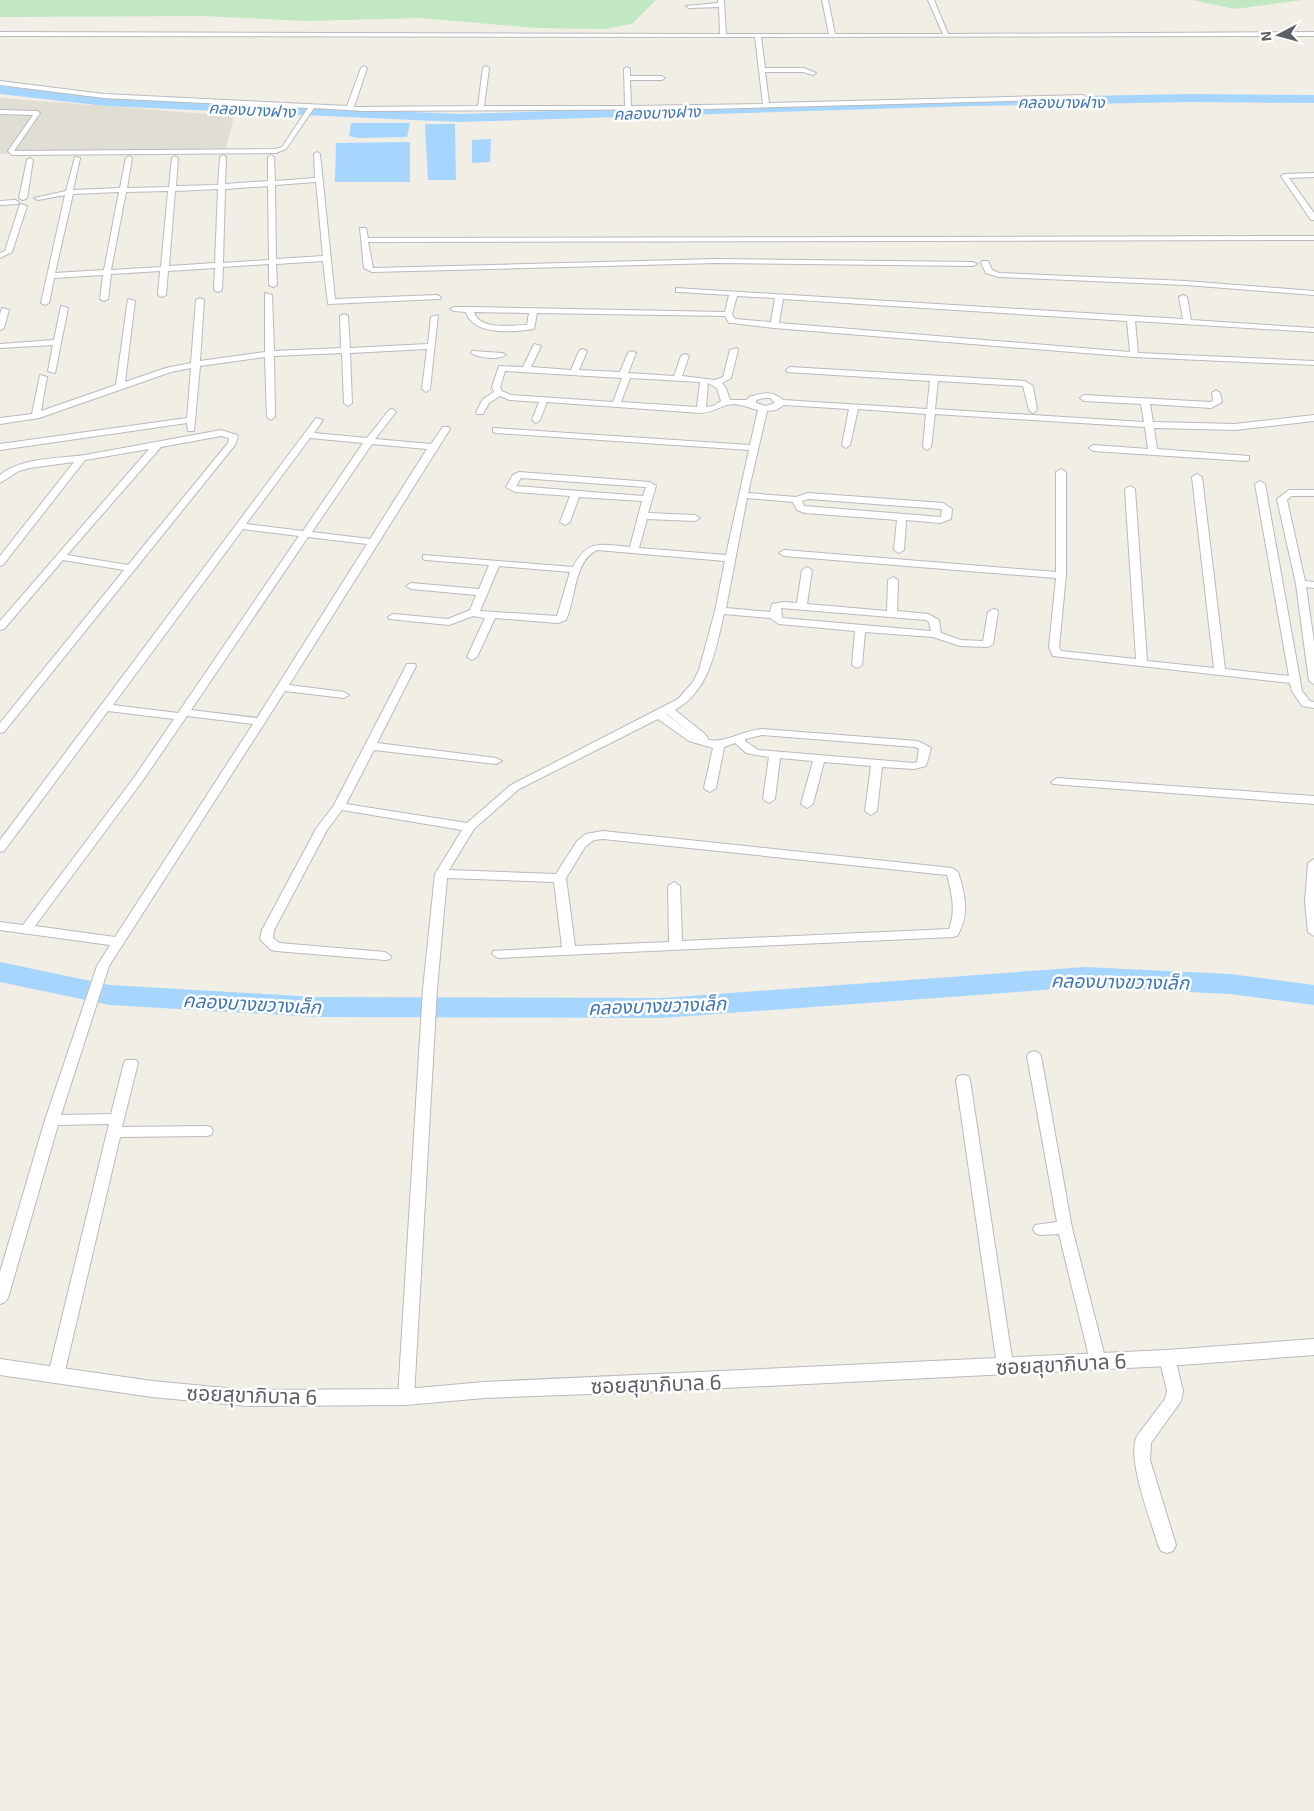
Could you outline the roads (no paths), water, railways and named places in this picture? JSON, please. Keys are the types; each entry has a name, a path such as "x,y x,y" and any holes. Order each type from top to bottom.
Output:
{"street":[{"path":"825,0 832,34"},
{"path":"931,0 946,36"},
{"path":"689,6 721,3 723,34"},
{"path":"0,34 832,34 946,36 1314,34"},
{"path":"116,44 122,34"},
{"path":"758,34 766,105"},
{"path":"350,108 364,68"},
{"path":"481,108 486,68"},
{"path":"627,69 628,108"},
{"path":"762,70 804,70 813,74"},
{"path":"627,78 662,78"},
{"path":"0,84 104,96 310,109 628,108 1083,97"},
{"path":"0,112 38,113 11,151 17,154 276,151 284,148 310,109"},
{"path":"317,154 331,302 437,297"},
{"path":"218,290 223,157"},
{"path":"271,157 273,285"},
{"path":"45,303 77,158"},
{"path":"104,299 107,272 129,158"},
{"path":"162,295 175,158"},
{"path":"0,256 8,252 23,202 30,160"},
{"path":"1314,175 1284,176 1314,218"},
{"path":"0,203 38,203 38,198 70,192 172,189 319,180"},
{"path":"363,230 366,240 368,268 372,270 662,262 787,249 973,264"},
{"path":"366,240 787,249 1314,238"},
{"path":"51,276 327,258"},
{"path":"985,263 989,271 998,275 1186,283 1314,293"},
{"path":"680,290 734,295 1314,330"},
{"path":"268,295 271,417"},
{"path":"734,295 728,314 732,321 737,322 1134,355 1314,363"},
{"path":"774,326 779,297"},
{"path":"1183,297 1187,322"},
{"path":"0,448 191,424 200,300"},
{"path":"120,388 131,301"},
{"path":"52,371 64,308"},
{"path":"454,309 728,314"},
{"path":"469,309 471,317 481,325 522,327 531,327 532,310"},
{"path":"0,328 5,310"},
{"path":"344,316 348,403"},
{"path":"426,389 435,317"},
{"path":"1131,319 1134,355"},
{"path":"0,346 58,342"},
{"path":"0,421 36,416 169,370 196,364 269,354 432,346"},
{"path":"526,370 538,346"},
{"path":"508,347 502,355 502,368 496,387 499,393 510,397 701,410 716,408 726,402 751,403 763,409 775,407 780,402"},
{"path":"502,368 717,382 727,378 734,350"},
{"path":"574,372 582,351"},
{"path":"475,353 502,355"},
{"path":"616,404 632,353"},
{"path":"677,379 685,356"},
{"path":"790,370 1028,385 1033,410"},
{"path":"36,416 43,377"},
{"path":"927,447 934,379"},
{"path":"701,410 704,380"},
{"path":"717,382 723,388 726,402"},
{"path":"480,412 486,401 499,393"},
{"path":"1084,398 1211,405 1218,402 1216,393"},
{"path":"751,403 754,397 763,395 772,396 780,402 1150,425 1235,427 1314,418"},
{"path":"536,420 544,400"},
{"path":"1145,401 1153,452"},
{"path":"846,445 854,406"},
{"path":"406,1397 430,989 441,874 470,827 515,787 663,712 682,701 698,683 704,670 721,608 730,558 763,409"},
{"path":"27,928 137,781 369,441 392,412"},
{"path":"0,848 319,420"},
{"path":"0,1298 52,1120 102,966 261,722 446,429"},
{"path":"496,430 754,448"},
{"path":"0,480 19,467 82,458 220,433 229,434 234,437 232,443 0,730"},
{"path":"308,435 433,447"},
{"path":"0,627 158,444"},
{"path":"1093,448 1246,458"},
{"path":"0,563 82,458"},
{"path":"1061,472 1061,575 1054,647 1057,654 1295,680"},
{"path":"634,550 647,500 650,484 519,476 516,477 511,487 515,489 647,500"},
{"path":"1197,477 1220,672"},
{"path":"587,494 590,480"},
{"path":"1260,484 1297,691 1302,701 1306,704 1314,705"},
{"path":"1130,489 1142,663"},
{"path":"1314,493 1289,493 1282,499 1301,584 1314,681"},
{"path":"565,522 575,494"},
{"path":"744,495 797,500 808,496 943,506 947,509 946,519 944,520 805,510 800,508 797,500"},
{"path":"643,516 695,518"},
{"path":"899,550 902,517"},
{"path":"240,526 374,542"},
{"path":"393,617 449,622 474,612 553,620 562,618 576,570 589,548 730,558"},
{"path":"784,553 1061,575"},
{"path":"62,557 130,568"},
{"path":"426,557 576,570"},
{"path":"474,612 495,563"},
{"path":"802,606 807,570"},
{"path":"892,613 893,580"},
{"path":"1301,584 1314,585"},
{"path":"411,586 482,592"},
{"path":"934,634 936,632 931,618 892,613 780,605 774,612 774,618 780,621 934,634 960,643 988,644 993,612"},
{"path":"721,608 774,612"},
{"path":"472,657 491,615"},
{"path":"857,666 860,628"},
{"path":"385,956 276,947 266,939 268,930 322,829 339,806 411,666"},
{"path":"283,687 344,695"},
{"path":"106,707 261,722"},
{"path":"663,712 690,739 719,745 748,733 762,732 918,744 925,748 920,766 877,764 775,755 746,750 741,745 739,738"},
{"path":"710,788 719,745"},
{"path":"371,746 496,761"},
{"path":"770,798 775,755"},
{"path":"807,804 819,759"},
{"path":"871,811 877,764"},
{"path":"1057,782 1314,800"},
{"path":"339,806 470,827"},
{"path":"498,954 569,951 676,946 953,934 960,921 958,888 952,872 603,835 590,837 581,844 560,878 569,951"},
{"path":"1314,863 1311,902 1314,932"},
{"path":"441,874 560,878"},
{"path":"674,886 676,946"},
{"path":"0,926 27,928 118,942"},
{"path":"1034,1056 1065,1228 1098,1361"},
{"path":"56,1375 131,1064"},
{"path":"963,1080 1005,1365"},
{"path":"52,1120 206,1131"},
{"path":"1040,1229 1065,1228"},
{"name":"ซอยสุขาภิบาล 6","path":"0,1367 152,1389 247,1398 406,1397 484,1390 1167,1358 1314,1347"},
{"path":"1167,1358 1175,1391 1173,1401 1143,1441 1142,1460 1167,1545"}],"water":[{"path":"351,123 410,123 407,137 358,138 349,136"},
{"path":"425,124 455,124 456,180 428,180"},
{"path":"491,139 490,162 472,163 472,140"},
{"path":"410,142 410,182 335,182 336,143"}],"waterway":[{"name":"คลองบางฝาง","path":"0,90 105,102 459,118 971,102 1190,98 1314,99"},
{"name":"คลองบางขวางเล็ก","path":"0,972 110,995 317,1007 662,1008 1085,977 1230,984 1314,995"}]}
